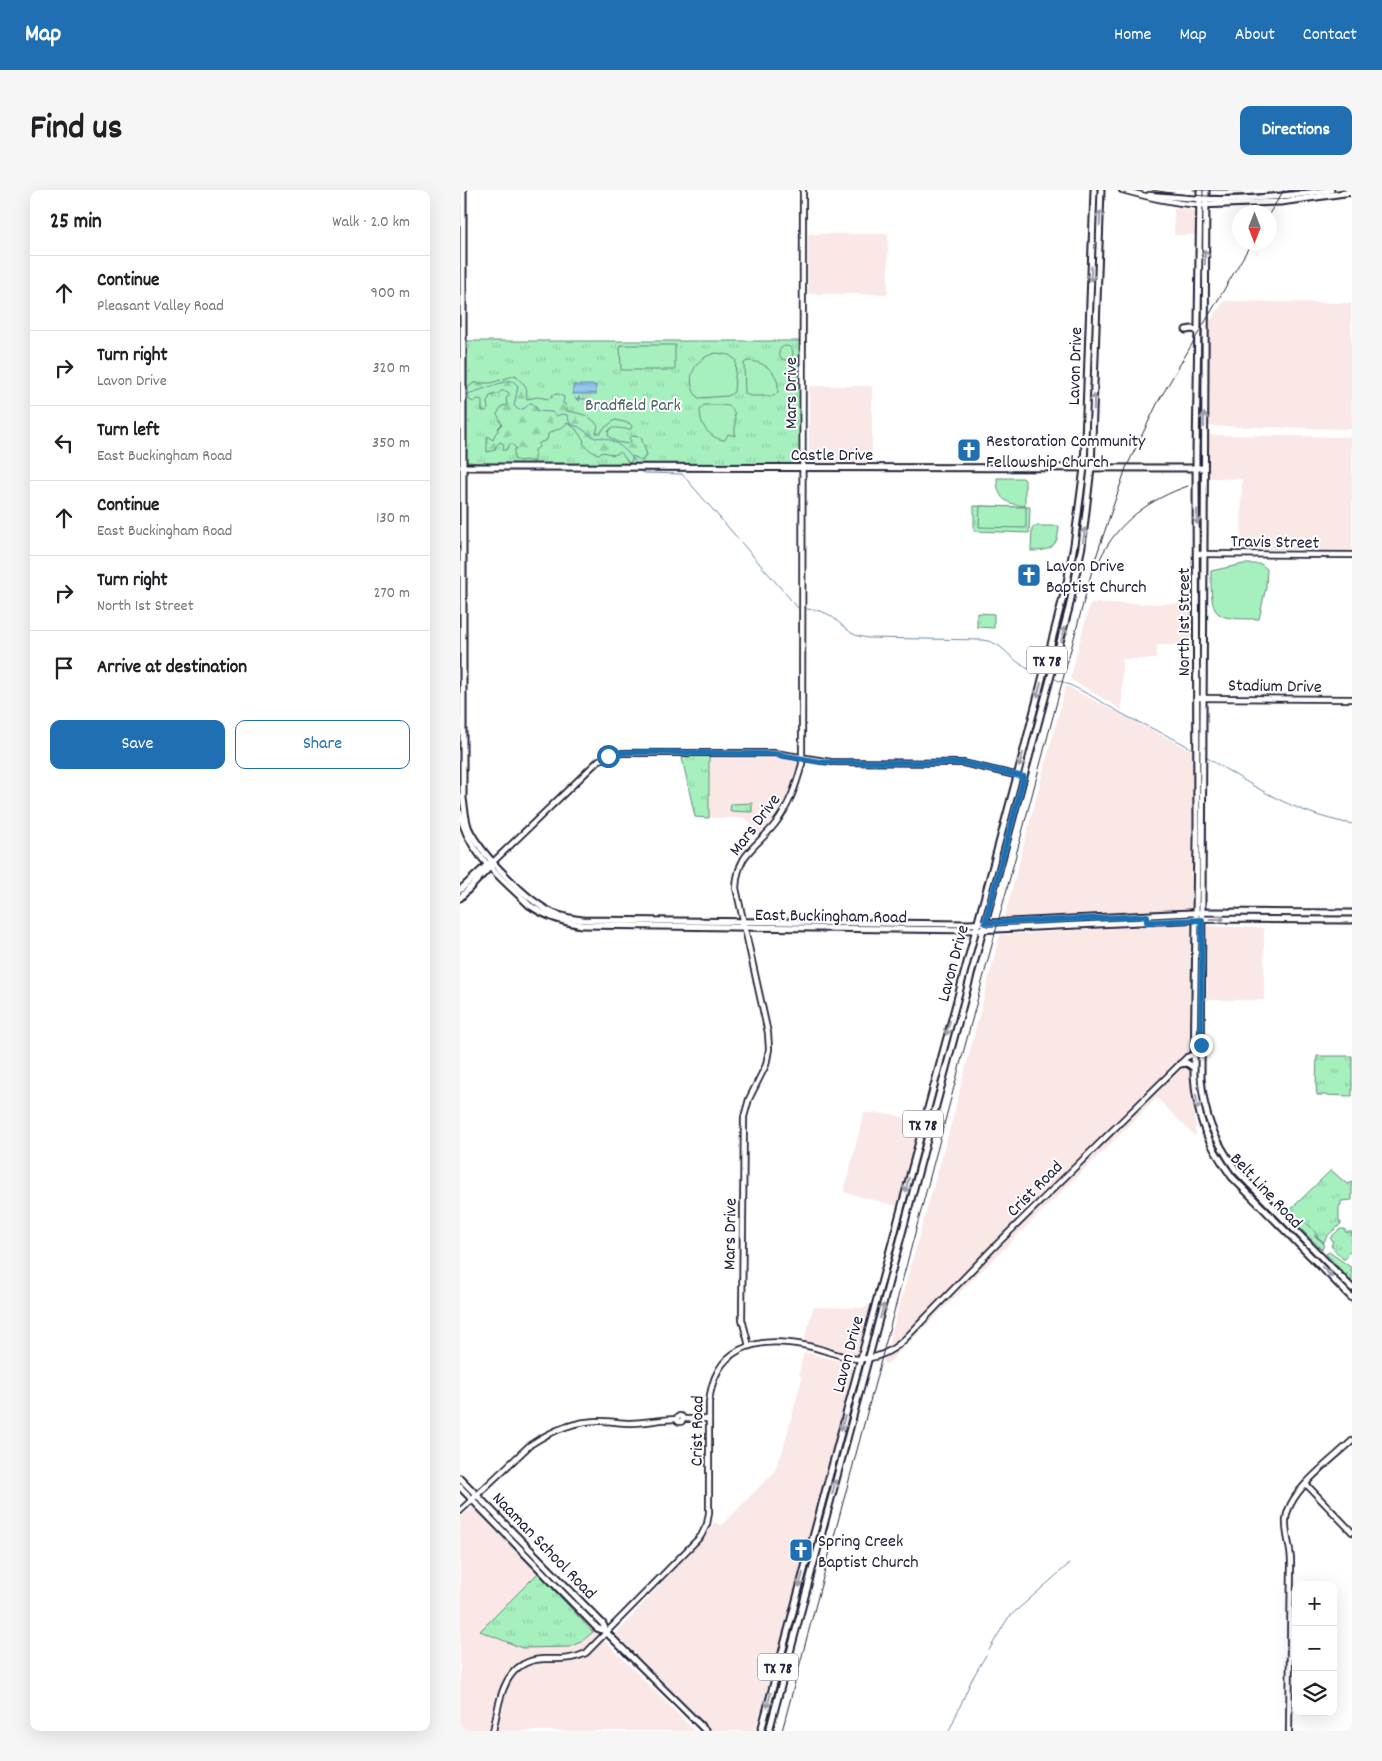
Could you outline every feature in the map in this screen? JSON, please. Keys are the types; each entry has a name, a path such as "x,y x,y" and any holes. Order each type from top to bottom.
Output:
{"main road":[{"path":"463,190 461,546 464,799 469,828 490,864"},
{"name":"Lavon Drive","path":"761,1731 1017,775 1059,616 1072,558 1084,468 1094,190"},
{"name":"Lavon Drive","path":"769,1731 984,930 1074,585 1087,514 1091,468 1101,190"},
{"name":"North 1st Street","path":"1199,760 1202,749 1197,598 1204,468 1198,331 1200,190"},
{"name":"North 1st Street","path":"1200,542 1196,468 1206,190"},
{"path":"1252,201 1331,190"},
{"path":"1199,202 1300,200 1352,192"},
{"path":"1186,330 1198,331"},
{"name":"Castle Drive","path":"461,467 1204,468"},
{"name":"North 1st Street","path":"1200,554 1204,598 1196,747 1199,760 1199,858 1202,913 1201,1053"},
{"path":"1072,558 1076,564 1074,585"},
{"path":"1197,598 1204,598"},
{"path":"1059,616 1067,617"},
{"path":"1196,723 1199,726 1202,749"},
{"path":"460,813 464,830 472,845 490,864"},
{"name":"North 1st Street","path":"1194,1054 1195,913 1199,858"},
{"path":"460,890 490,864"},
{"path":"460,898 490,864"},
{"name":"East Buckingham Road","path":"490,864 538,911 556,920 582,925 976,924 1103,918 1352,920"},
{"path":"1247,920 1250,916 1266,912"},
{"name":"East Buckingham Road","path":"744,925 984,930 1103,924 1195,913 1352,914"},
{"path":"1103,918 1103,924"},
{"path":"1194,995 1202,994"},
{"name":"Belt Line Road","path":"1201,1053 1201,1078 1205,1110 1221,1149 1236,1170 1352,1288"},
{"name":"Belt Line Road","path":"1194,1054 1198,1111 1202,1126 1215,1154 1232,1177 1352,1298"},
{"path":"1180,1064 1187,1063 1194,1068"},
{"path":"914,1157 922,1159"},
{"name":"Naaman School Road","path":"460,1478 603,1624 608,1633 706,1731"},
{"name":"Naaman School Road","path":"460,1487 597,1628 608,1633"},
{"path":"816,1523 824,1525"},
{"path":"795,1603 803,1604"},
{"path":"777,1671 784,1673"}],"street":[{"name":"Mars Drive","path":"748,1346 742,1319 744,1117 749,1099 766,1065 769,1049 768,1033 736,888 740,864 746,854 775,824 790,801 797,783 802,758 803,190"},
{"path":"1122,190 1145,195 1160,201 1199,202"},
{"name":"Travis Street","path":"1200,554 1352,555"},
{"name":"Stadium Drive","path":"1200,698 1352,699"},
{"path":"490,864 587,770 599,760 622,753 775,754 831,762 964,763 1024,777"},
{"name":"Crist Road","path":"493,1731 503,1688 510,1676 520,1665 541,1659 578,1657 593,1648 692,1546 704,1531 709,1513 710,1386 717,1370 732,1354 748,1346 767,1342 803,1345 860,1359 882,1354 897,1346 993,1248 1189,1055 1201,1053"},
{"path":"460,1511 530,1445 560,1429 596,1421 629,1423 677,1419 680,1422 683,1419 709,1419"},
{"path":"1288,1731 1292,1562 1286,1528 1286,1516 1293,1497 1352,1441"},
{"path":"1306,1484 1352,1532"}],"shaded area":[{"path":"1174,208 1191,210 1195,213 1195,235 1174,235"},
{"path":"808,234 888,234 888,294 808,294"},
{"path":"1224,301 1351,303 1352,429 1208,426 1210,321"},
{"path":"809,386 872,386 872,462 809,462"},
{"path":"1209,435 1352,437 1352,551 1241,549 1242,479 1209,478"},
{"path":"1090,603 1192,604 1191,645 1157,645 1156,659 1122,659 1122,710 1070,679"},
{"path":"1066,686 1193,751 1191,911 1004,919"},
{"path":"709,755 776,755 799,760 799,765 782,805 760,833 745,818 709,818"},
{"path":"1191,924 1189,1051 1196,1137 1157,1098 887,1364 883,1363 950,1128 1000,935"},
{"path":"1207,926 1264,928 1264,1000 1207,1000"},
{"path":"864,1113 891,1114 920,1122 897,1206 844,1192"},
{"path":"870,1305 857,1355 804,1342 813,1307 864,1308"},
{"path":"804,1352 854,1365 775,1664 755,1731 713,1731 616,1634 693,1548 705,1538 714,1522 720,1525 724,1523 774,1472 782,1453 802,1378 799,1373"},
{"path":"473,1507 695,1731 460,1731 460,1518"}],"green space":[{"name":"Bradfield Park","path":"465,341 801,341 801,466 502,465 468,462 465,460"},
{"path":"620,345 675,345 675,370 621,370"},
{"path":"783,346 789,346 793,353 789,360 783,360 779,356 779,350"},
{"path":"717,353 729,355 736,360 734,392 728,396 698,398 692,384 694,370 703,359"},
{"path":"747,361 760,363 774,374 777,379 778,392 774,396 750,396 745,393 744,363"},
{"path":"516,375 525,386 527,399 537,397 549,399 552,395 558,394 564,397 563,403 566,405 567,411 584,415 595,422 598,426 596,433 601,433 603,429 615,420 629,423 632,426 631,429 611,428 608,432 609,437 617,442 628,444 631,441 629,438 631,436 641,437 647,455 642,461 633,456 629,463 620,452 614,455 603,452 600,454 595,453 583,443 584,440 575,428 567,423 548,434 547,440 539,443 539,447 535,450 535,462 514,459 516,448 511,443 506,450 503,450 504,444 500,442 495,450 487,452 487,436 493,440 498,428 502,424 497,414 502,406 507,405 506,398 509,396 509,393 501,391 490,396 487,402 488,409 482,411 482,400 478,399 473,402 468,399 468,387 474,383 491,383"},
{"path":"704,405 723,405 732,408 735,417 735,436 728,434 725,440 723,440 713,436 706,430 700,415 700,410"},
{"path":"997,478 1023,478 1025,480 1025,506 1008,502 1001,496 997,485"},
{"path":"974,506 1030,507 1029,533 974,531"},
{"path":"980,506 1026,507 1026,528 979,527"},
{"path":"1034,526 1059,526 1055,543 1048,549 1031,551 1032,528"},
{"path":"1243,564 1261,564 1267,569 1266,587 1259,619 1223,616 1217,613 1214,607 1211,571"},
{"path":"977,613 994,614 994,628 977,627"},
{"path":"683,755 709,755 709,818 695,817 682,758"},
{"path":"752,803 752,812 730,811 731,804"},
{"path":"1317,1056 1352,1056 1352,1096 1317,1095"},
{"path":"1331,1170 1347,1184 1352,1182 1352,1200 1341,1201 1339,1206 1339,1222 1341,1224 1327,1236 1324,1242 1314,1235 1324,1244 1322,1250 1286,1214"},
{"path":"1340,1229 1345,1229 1345,1232 1352,1232 1352,1249 1345,1259 1331,1246 1333,1241 1330,1238"},
{"path":"1329,1252 1352,1268 1350,1271 1352,1272 1352,1281 1350,1280 1352,1284 1326,1258 1325,1255 1348,1277 1326,1254"},
{"path":"538,1573 593,1632 581,1642 569,1647 522,1648 480,1631"}],"water":[{"path":"573,385 596,385 596,394 573,394"}],"waterway":[{"path":"465,395 507,381 513,381 518,386 514,406 519,410 532,403 538,411 552,412 556,416 567,415 570,424 579,427 595,438 606,439 617,444 634,461"},
{"path":"575,398 576,398 577,399 577,400 576,399 577,399 578,398 580,397 578,397 578,398 579,399 580,399 580,400 579,401 579,399 586,399"},
{"path":"638,470 644,473 682,474 798,608"},
{"path":"807,609 828,614 853,634 868,638 983,640 995,644 1030,670 1040,673"},
{"path":"1055,679 1194,750"},
{"path":"1204,756 1275,798 1311,813 1352,824"},
{"path":"1307,1224 1324,1243"},
{"path":"989,1650 1008,1618 1069,1564"},
{"path":"949,1731 972,1679 986,1655"}],"tram line":[{"path":"1152,190 1205,196 1258,195 1293,190"}],"railway":[{"path":"1193,190 1243,190"},
{"path":"1275,205 1284,190"},
{"path":"782,1731 1094,563 1126,468 1158,402 1247,250"},
{"path":"1100,559 1107,546 1125,523 1148,505 1188,486"}],"place":[{"name":"Restoration Community Fellowship Church","path":"969,450"},
{"name":"Lavon Drive Baptist Church","path":"1029,575"},
{"name":"Spring Creek Baptist Church","path":"801,1550"}],"route":[{"path":"608,756 635,752 775,754 821,762 964,763 1024,777 985,923 1147,916 1147,922 1202,920 1201,1045"}]}
